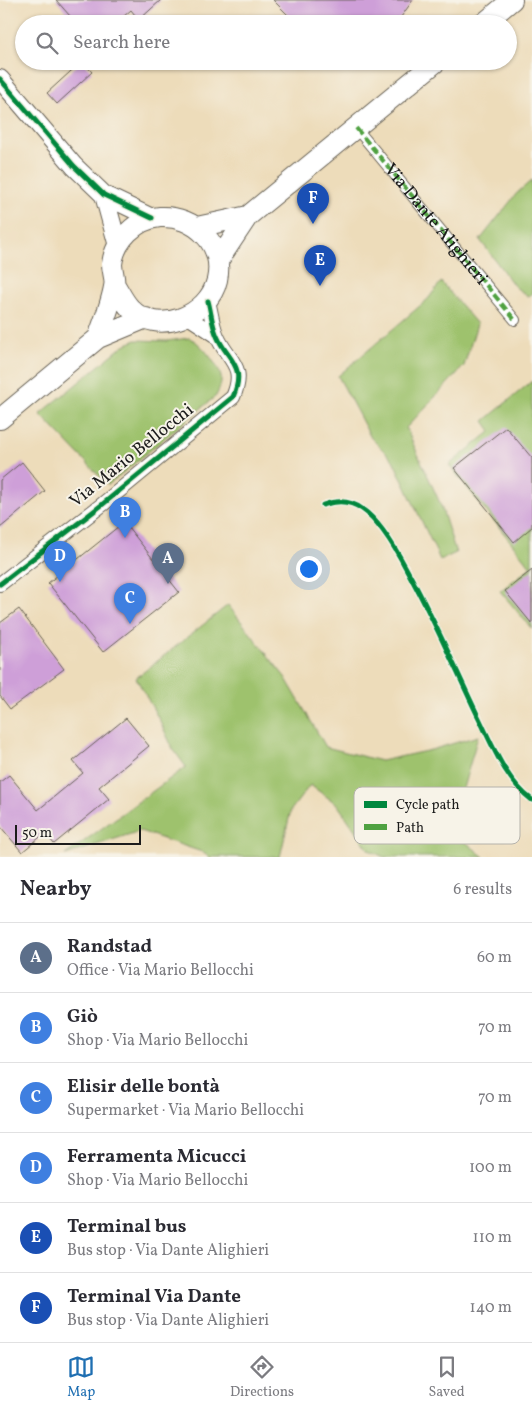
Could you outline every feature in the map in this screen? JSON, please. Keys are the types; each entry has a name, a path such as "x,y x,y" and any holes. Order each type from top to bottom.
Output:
{"main road":[{"path":"494,15 512,0"},
{"path":"218,261 248,216 426,70"},
{"path":"197,227 248,216"},
{"path":"98,338 115,286 112,264 118,246 132,228 152,218 173,217 197,227 210,240 218,261 217,280 208,301 188,317 164,322 146,318 130,308 115,286"},
{"path":"0,419 98,338 146,318"}],"street":[{"path":"0,78 74,166 104,195 152,218"},
{"name":"Via Dante Alighieri","path":"356,128 515,320"},
{"path":"104,195 118,246"},
{"name":"Via Mario Bellocchi","path":"0,584 103,504 233,397 237,388 238,374 233,360 217,336 208,301"},
{"name":"Via Mario Bellocchi","path":"188,317 217,336"}],"green space":[{"path":"532,180 532,294 528,296 515,287 480,240 517,193"},
{"path":"441,282 477,324 464,366 406,428 440,503 456,553 440,560 393,460 371,438 338,376 428,299"},
{"path":"189,338 203,349 220,372 221,382 216,396 108,485 40,414 124,345 136,340 167,341"},
{"path":"532,381 532,629 500,591 531,567 449,465 491,431 484,421"},
{"path":"228,605 285,677 326,747 381,761 431,750 478,736 463,787 354,787 354,828 337,804 310,785 291,810 280,857 209,857 202,852 140,831 65,855 186,767 173,749 136,678"},
{"path":"365,844 468,844 484,857 384,857 369,850"}],"building":[{"path":"56,0 161,0 144,15 135,15 131,10 125,15 69,15"},
{"path":"273,0 413,0 402,15 288,15"},
{"path":"72,70 90,70 92,72 57,104 47,93"},
{"path":"506,427 532,458 532,527 514,542 454,468"},
{"path":"22,462 45,491 0,528 0,480"},
{"path":"124,522 179,592 103,652 48,583"},
{"path":"532,570 532,624 505,591"},
{"path":"19,609 64,669 10,709 0,696 0,623"},
{"path":"126,718 149,746 99,787 109,799 54,844 45,833 22,852 0,826 0,782 9,775 38,810 83,773 73,761"}],"marked path":[{"path":"356,128 515,320"}],"cycle path":[{"path":"0,79 74,166 104,195 152,218"},
{"path":"0,584 103,504 233,397 237,386 237,370 217,336 208,301"},
{"path":"323,505 333,502 353,504 369,514 388,537 426,606 500,761 518,787"},
{"path":"520,790 532,800"}],"place":[{"name":"Terminal Via Dante","path":"313,224"},
{"name":"Terminal bus","path":"320,286"},
{"name":"Giò","path":"125,538"},
{"name":"Ferramenta Micucci","path":"60,582"},
{"name":"Randstad","path":"168,584"},
{"name":"Elisir delle bontà","path":"130,624"}]}
